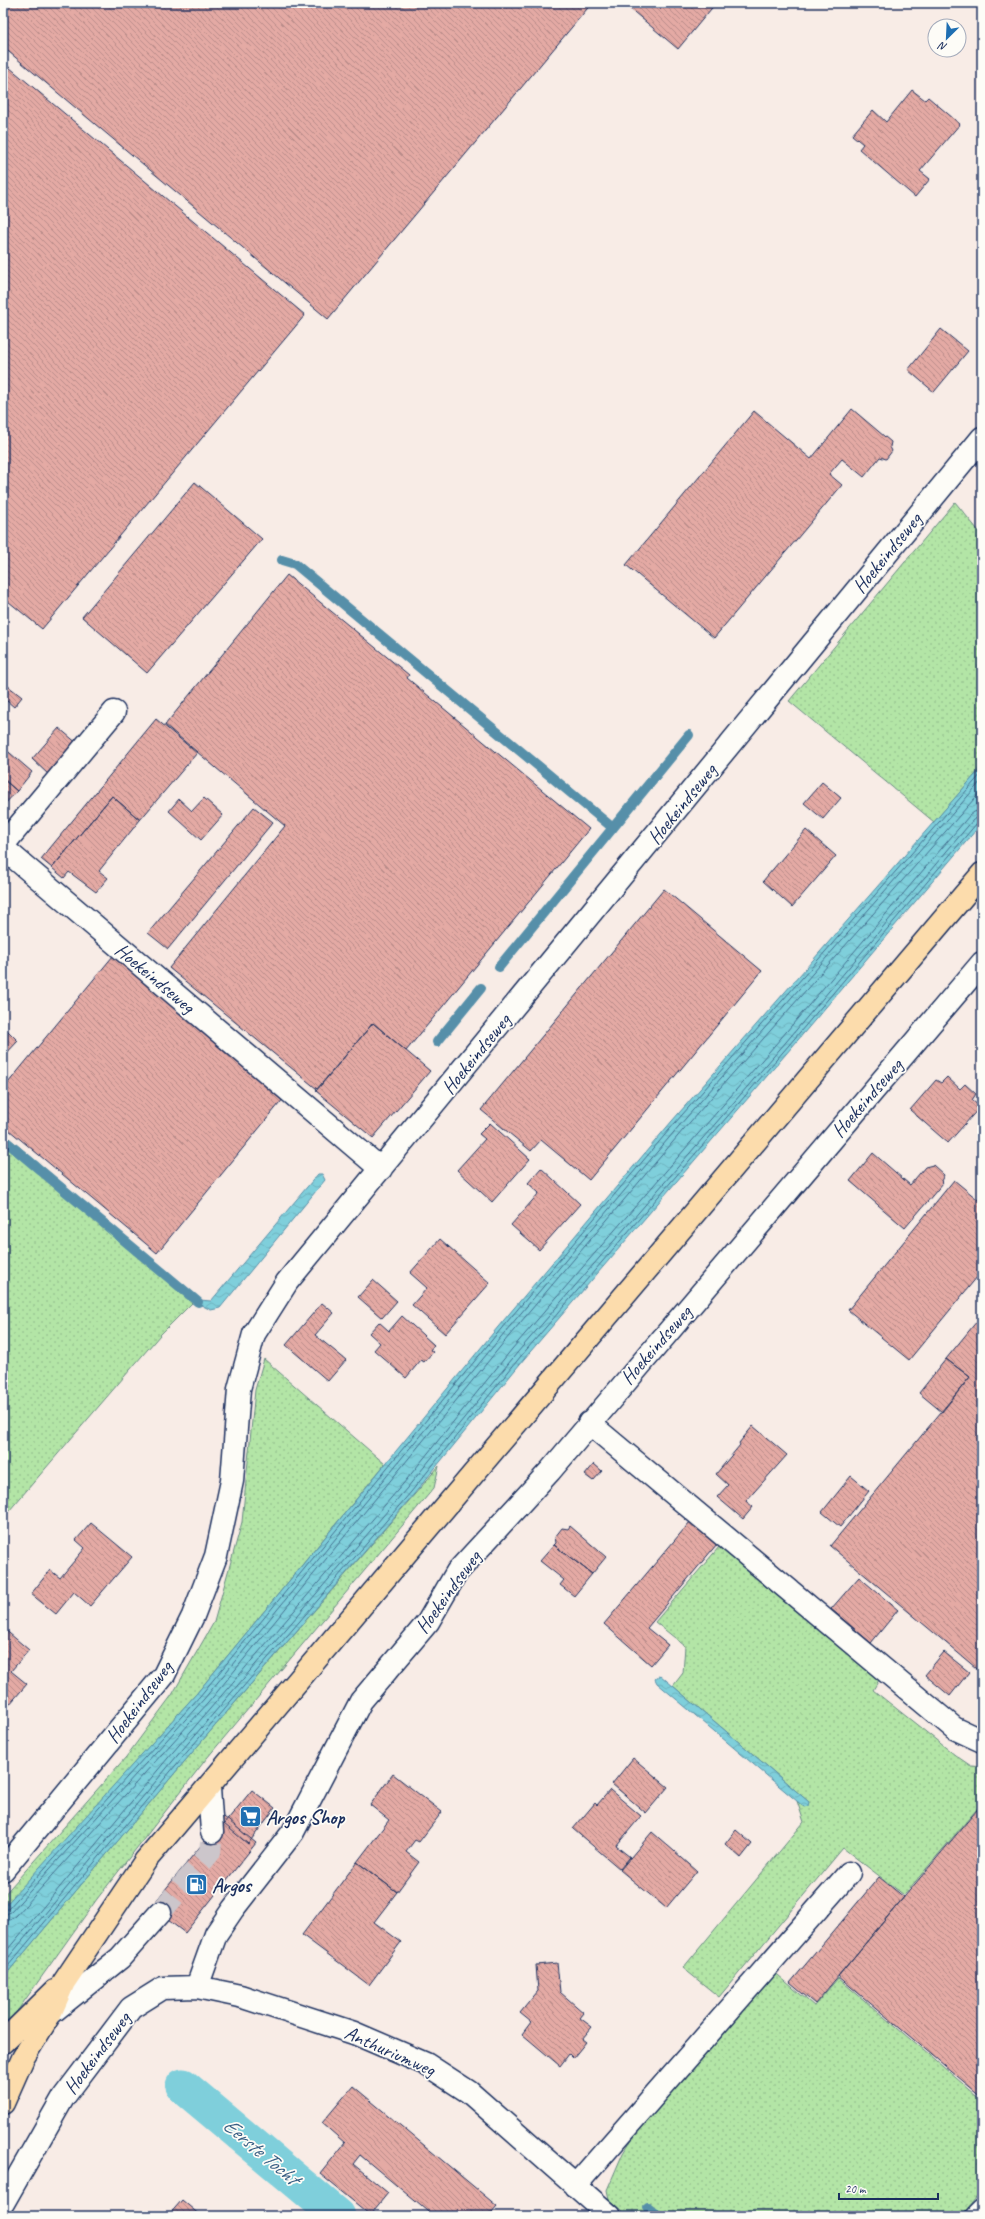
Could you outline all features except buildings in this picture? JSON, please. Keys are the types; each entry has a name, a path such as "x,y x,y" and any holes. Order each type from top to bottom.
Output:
{"main road":[{"path":"3,2103 23,2058 50,2014 64,1982 146,1860 209,1788 982,874"},
{"path":"3,2042 64,1982"}],"street":[{"name":"Hoekeindseweg","path":"3,1870 164,1675 193,1616 216,1556 232,1481 239,1389 254,1334 287,1282 982,438"},
{"path":"3,845 114,712"},
{"name":"Hoekeindseweg","path":"3,848 381,1169"},
{"name":"Hoekeindseweg","path":"3,2203 63,2098 131,2008 163,1988 197,1987 216,1934 233,1909 293,1832 361,1702 428,1622 457,1572 550,1471 589,1423 982,963"},
{"path":"589,1423 954,1728 982,1741"},
{"path":"209,1788 212,1832"},
{"path":"575,2186 850,1873"},
{"path":"50,2014 120,1958 160,1913"},
{"name":"Anthuriumweg","path":"197,1987 240,1996 354,2032 426,2064 469,2092 610,2216"},
{"path":"978,2216 982,2210"}],"green space":[{"path":"955,502 982,535 982,767 934,822 789,701"},
{"path":"3,1133 197,1298 160,1335 3,1518"},
{"path":"264,1359 385,1464 197,1693 3,1910 3,1896 126,1757 172,1695 214,1622 242,1522 255,1390"},
{"path":"439,1466 434,1488 207,1758 97,1899 3,2031 3,1978 184,1762"},
{"path":"719,1547 879,1680 873,1690 955,1755 971,1766 982,1767 982,1803 904,1895 843,1848 719,1997 683,1968 804,1822 797,1801 804,1807 809,1802 673,1686 683,1673 685,1646 655,1622"},
{"path":"771,1969 814,2006 838,1978 982,2100 982,2191 961,2216 629,2216 609,2199 607,2190 623,2153 634,2136"}],"water":[{"path":"982,767 982,823 524,1359 414,1494 184,1762 3,1978 3,1908 197,1693 498,1327 672,1121"},
{"path":"318,1174 322,1174 325,1180 220,1308 211,1310 197,1303 200,1300 211,1301"},
{"path":"660,1675 809,1802 808,1806 804,1807 657,1683 655,1679"}],"waterway":[{"path":"282,560 295,564 613,828"},
{"path":"499,967 689,735"},
{"path":"437,1042 481,988"},
{"path":"3,1139 198,1302"},
{"name":"Eerste Tocht","path":"183,2086 338,2216"},
{"path":"648,2207 659,2216"}],"tunnel":[{"path":"160,1913 210,1852 212,1832"}],"place":[{"name":"Argos Shop","path":"250,1817"},
{"name":"Argos","path":"196,1885"}]}
